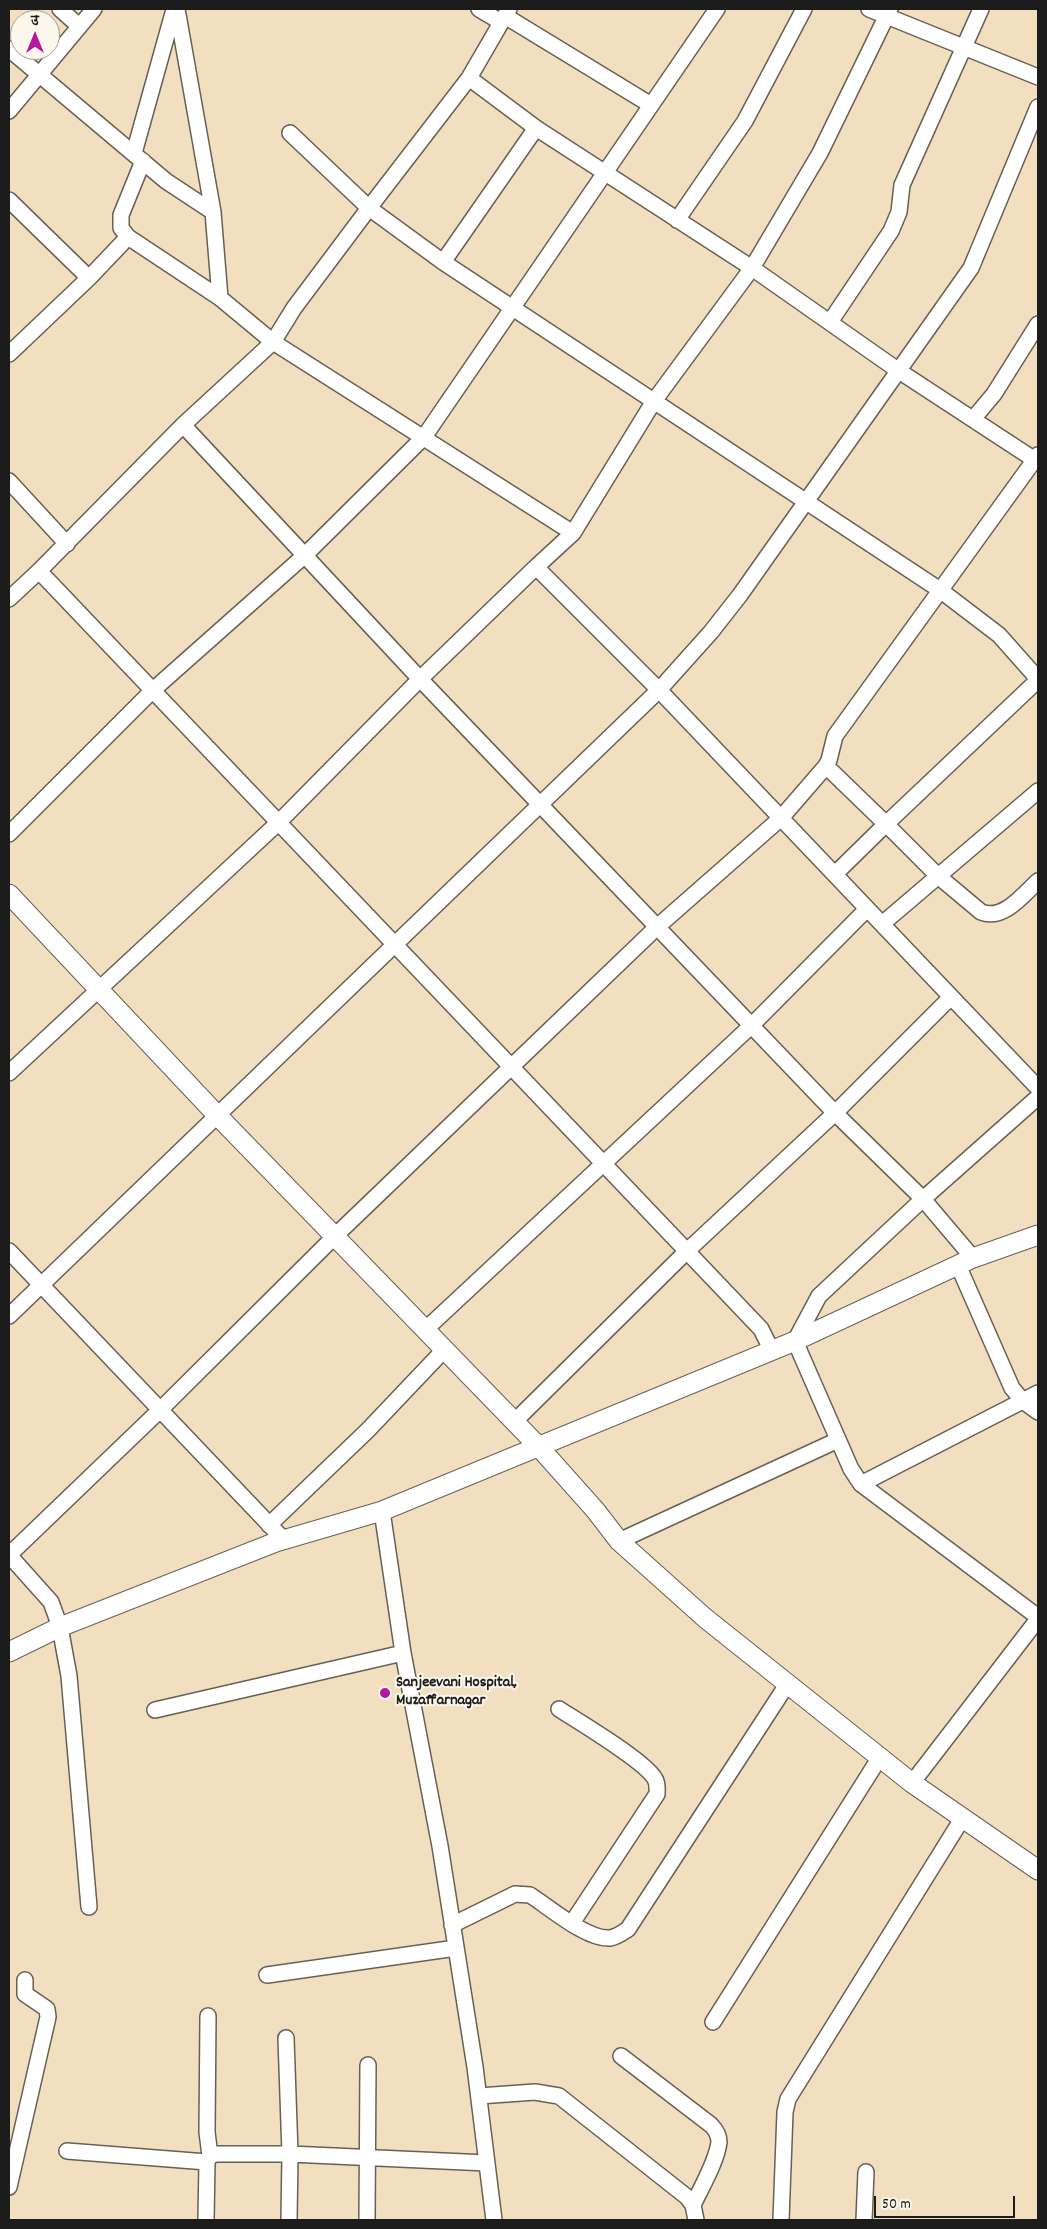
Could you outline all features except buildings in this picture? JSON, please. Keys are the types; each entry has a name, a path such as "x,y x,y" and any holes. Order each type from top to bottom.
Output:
{"street":[{"path":"60,9 79,26"},
{"path":"9,111 94,9"},
{"path":"479,9 505,16 651,105"},
{"path":"9,834 153,690 304,556 424,437 717,9"},
{"path":"677,220 745,121 804,9"},
{"path":"868,9 888,12 964,47 1038,77"},
{"path":"830,322 898,218 902,185 981,9"},
{"path":"174,11 138,157 121,215 121,228 128,237 220,298 273,342 573,533"},
{"path":"174,11 213,212 220,298"},
{"path":"9,1073 279,822 420,679 573,533 654,401 752,268 820,153 888,12"},
{"path":"9,599 67,544 183,425 273,342 294,308 469,78 505,16"},
{"path":"9,49 166,180 213,212"},
{"path":"89,1907 69,1676 60,1627 50,1602 9,1555 160,1411 335,1236 657,927 781,818 826,766 832,754 835,736 1037,459 899,371 752,268 536,128 469,78"},
{"path":"9,1316 216,1114 396,944 539,803 659,690 711,632 740,595 971,268 1038,107"},
{"path":"443,262 536,128"},
{"path":"290,133 369,208 443,262 940,590 999,635 1038,680 835,874"},
{"path":"9,200 89,278"},
{"path":"9,354 89,278 128,237"},
{"path":"973,419 994,394 1038,324"},
{"path":"183,425 420,679 751,1026 923,1200 966,1262 1012,1388 1022,1401 1038,1412"},
{"path":"9,481 67,544"},
{"path":"536,567 659,690 1038,1088"},
{"path":"39,571 761,1329 772,1351"},
{"path":"826,766 938,876 981,912 988,915 1006,910 1038,881"},
{"path":"882,924 1038,791"},
{"path":"9,894 216,1114 539,1447 596,1512 619,1542 706,1618 880,1757 962,1819 1038,1870"},
{"path":"426,1329 751,1026 867,909"},
{"path":"514,1422 687,1251 835,1112 951,996"},
{"path":"795,1341 819,1296 1038,1097"},
{"path":"9,1652 60,1627 284,1540 382,1512 772,1351 966,1262 1038,1235"},
{"path":"9,1251 284,1540"},
{"path":"795,1341 851,1469 861,1484 1038,1618 912,1782"},
{"path":"269,1525 368,1430 444,1350"},
{"path":"861,1484 1038,1393"},
{"path":"619,1542 838,1440"},
{"path":"382,1512 403,1653 440,1846 479,2096 494,2220"},
{"path":"154,1710 403,1653"},
{"path":"452,1925 514,1894 520,1893 530,1895 590,1934 602,1938 617,1937 628,1930 788,1683"},
{"path":"559,1709 631,1758 650,1773 657,1786 657,1794 572,1923"},
{"path":"713,2022 880,1757"},
{"path":"781,2220 784,2112 788,2099 962,1819"},
{"path":"267,1975 456,1948"},
{"path":"9,2187 48,2017 47,2009 25,1994 25,1980"},
{"path":"206,2220 209,2159 207,2132 208,2016"},
{"path":"286,2038 290,2154 289,2220"},
{"path":"621,2056 712,2125 716,2131 719,2141 716,2152 693,2205"},
{"path":"367,2220 368,2065"},
{"path":"479,2096 535,2092 559,2096 687,2197 693,2205 696,2220"},
{"path":"67,2151 209,2159 223,2154 290,2154 487,2163"},
{"path":"864,2220 866,2172"}],"place":[{"name":"Sanjeevani Hospital, Muzaffarnagar","path":"385,1693"}]}
